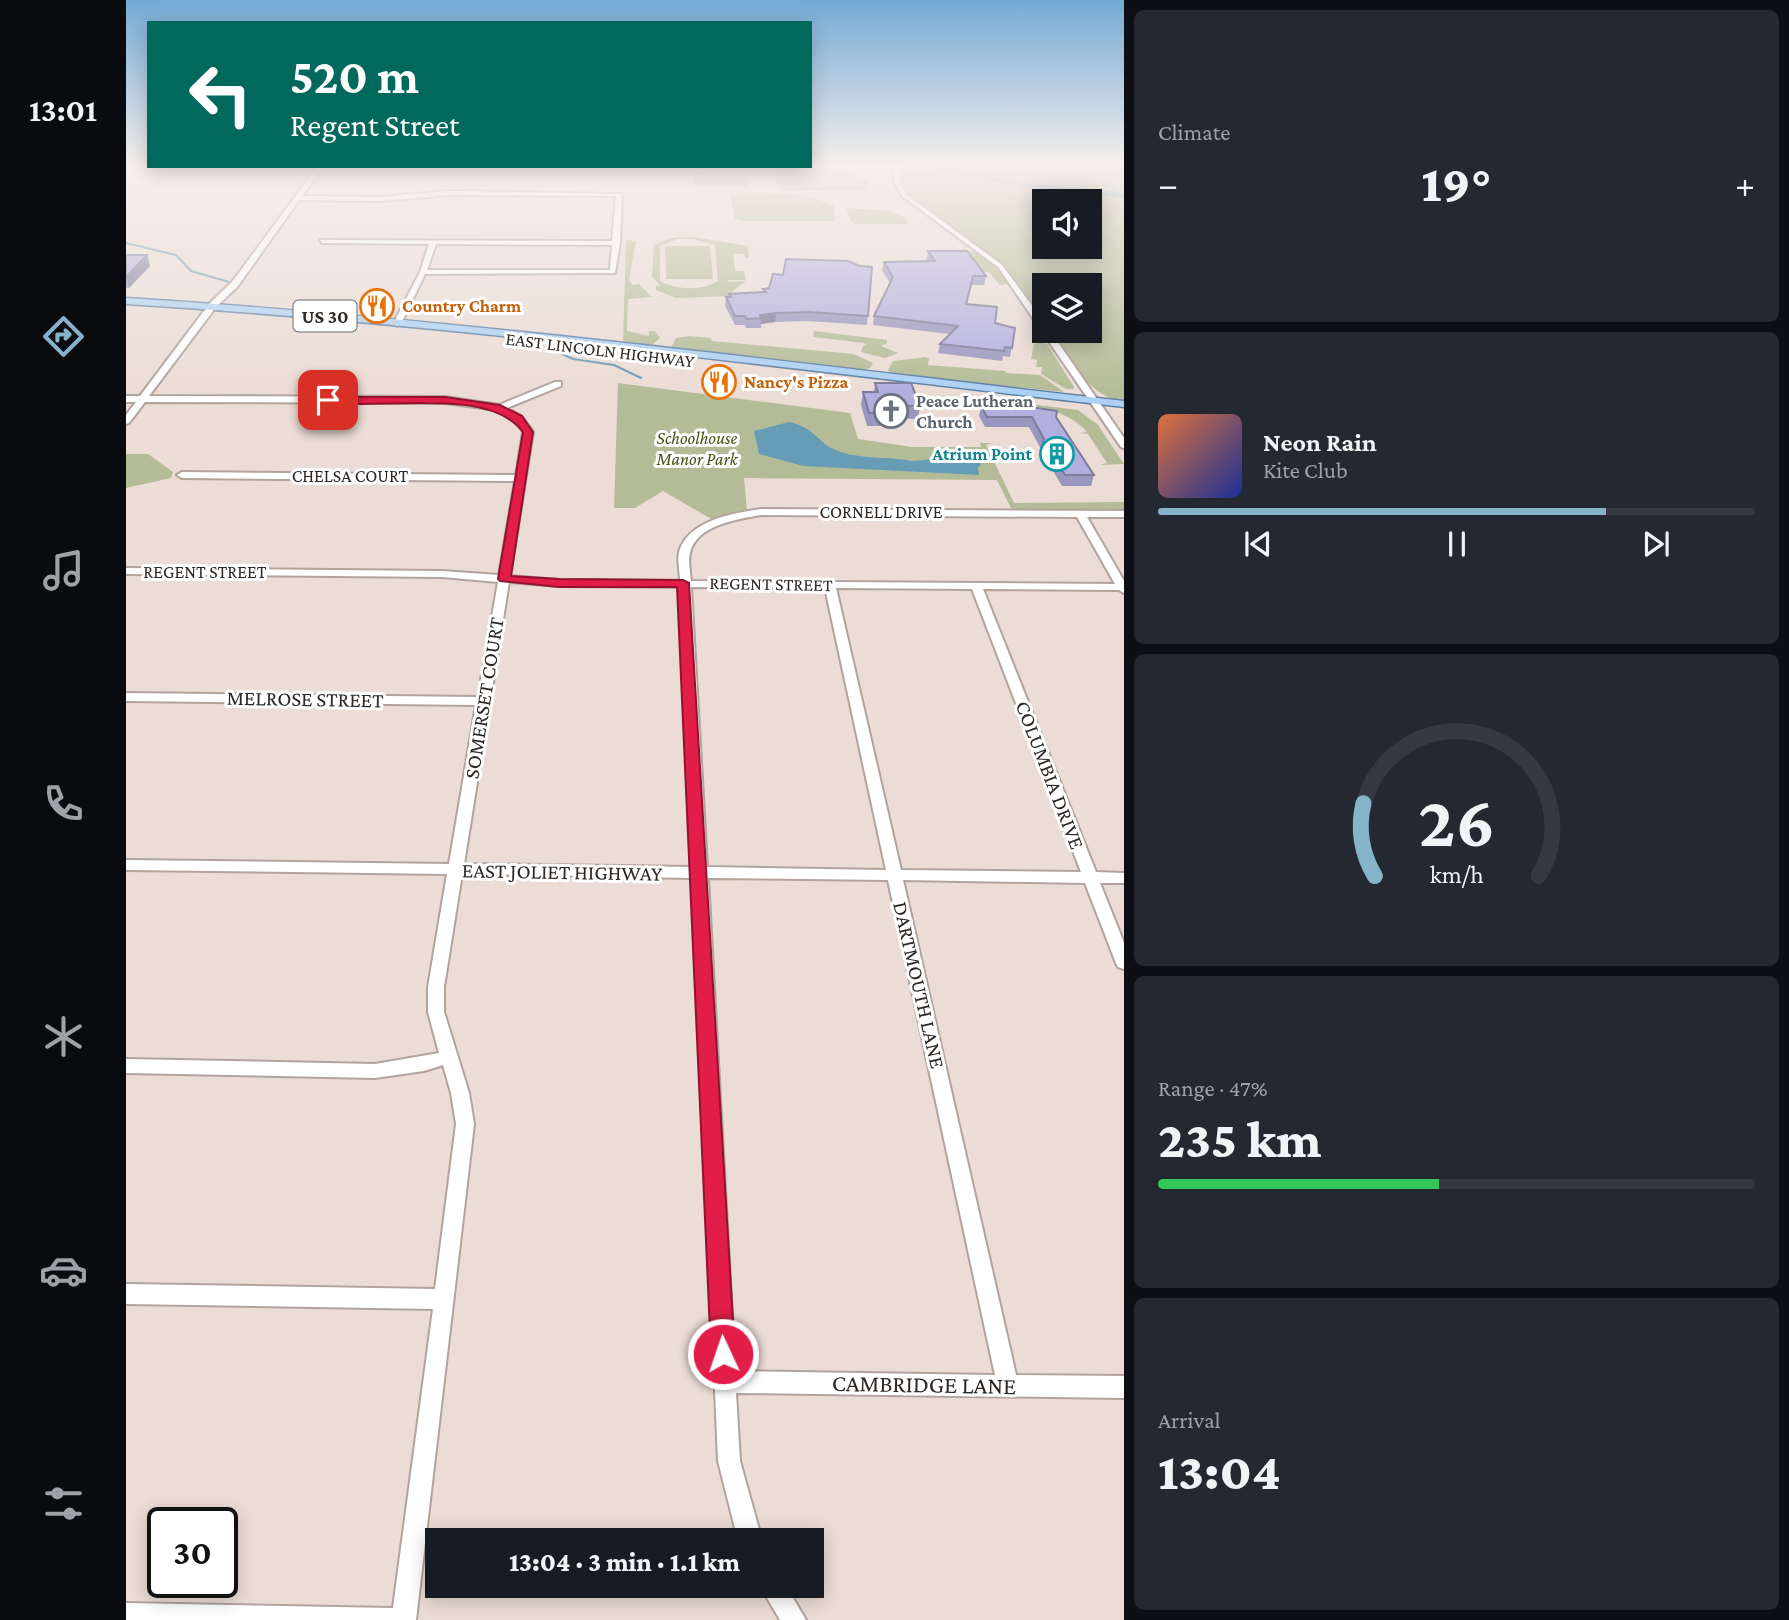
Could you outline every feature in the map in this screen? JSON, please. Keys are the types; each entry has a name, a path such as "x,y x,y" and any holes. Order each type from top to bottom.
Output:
{"main road":[{"name":"EAST LINCOLN HIGHWAY","path":"126,301 214,305 397,324 565,346 1096,404"},
{"name":"US 30","path":"1096,404 1124,404"},
{"name":"US 30","path":"1096,404 1124,410"}],"street":[{"path":"126,421 214,305 235,284 266,241"},
{"path":"322,241 617,243 613,272 423,272"},
{"path":"966,241 1000,266 1032,312"},
{"path":"397,324 423,272 433,242"},
{"path":"1054,343 1124,445"},
{"path":"126,399 445,400 500,408 558,384"},
{"name":"SOMERSET COURT","path":"404,1620 465,1134 460,1093 436,1012 440,961 528,432 518,418 500,408"},
{"name":"CHELSA COURT","path":"182,475 519,478"},
{"name":"CORNELL DRIVE","path":"747,1528 729,1461 683,583 684,553 690,541 713,524 748,514 779,511 1124,514"},
{"path":"1080,514 1123,589"},
{"name":"REGENT STREET","path":"126,571 442,573 559,583 1123,589"},
{"name":"DARTMOUTH LANE","path":"830,585 1008,1385"},
{"name":"COLUMBIA DRIVE","path":"976,586 1124,963"},
{"name":"MELROSE STREET","path":"126,697 484,701"},
{"name":"EAST JOLIET HIGHWAY","path":"126,865 1124,878"},
{"path":"126,1066 388,1070 449,1057"},
{"path":"126,1294 444,1299"},
{"name":"CAMBRIDGE LANE","path":"725,1382 1124,1387"},
{"path":"780,1598 794,1620"},
{"path":"126,1615 404,1620"}],"green space":[{"path":"626,241 636,241 629,280 632,285 639,284 652,297 628,299 627,331 649,336 649,331 655,331 660,338 653,344 623,344"},
{"path":"664,241 674,241 660,246 660,281 689,288 718,281 715,245 699,241 748,246 749,258 744,254 733,254 735,271 744,271 746,280 728,280 746,281 729,294 733,296 676,298 656,290 656,286 660,285 652,277 654,245"},
{"path":"972,241 1032,241 1032,259 1102,259 1102,241 1124,241 1124,402 1111,398 1090,384 1059,343 1102,343 1102,273 1032,273 1032,305 997,259"},
{"path":"665,246 710,246 713,279 666,279"},
{"path":"965,249 984,256 1010,284 1000,285 989,272 978,272 952,251"},
{"path":"814,331 887,340 887,343 881,346 898,353 885,358 861,352 863,346 867,345 864,343 813,337"},
{"path":"676,338 711,338 712,341 854,354 873,363 870,368 861,371 671,348"},
{"path":"1034,344 1047,344 1073,389 1066,389 1041,374 1042,367 1036,367 1037,360 1031,359"},
{"path":"926,357 929,359 928,365 1040,375 1064,392 892,374 888,370 893,361"},
{"name":"Schoolhouse Manor Park","path":"618,383 850,413 858,439 912,447 981,447 980,443 993,443 986,445 1014,503 1124,502 1124,511 1012,510 997,480 744,478 747,511 713,520 663,491 635,508 614,508"},
{"path":"974,397 1078,410 1098,425 1124,464 1100,465 1107,463 1088,434 1080,433 1087,432 1064,415 1022,406 979,406 979,409"},
{"path":"126,454 148,454 173,472 171,478 126,488"}],"water":[{"path":"789,422 805,428 831,448 860,456 913,461 967,456 981,464 978,468 979,475 803,466 759,454 754,431"}],"building":[{"path":"928,251 967,251 986,276 973,276 966,304 997,307 995,323 1015,328 1012,348 1005,347 1004,351 940,344 958,326 874,316 893,277 884,262 935,261"},
{"path":"126,255 147,255 126,277"},
{"path":"786,259 848,261 872,267 868,316 809,312 776,313 747,319 745,316 735,316 726,297 731,297 729,294 766,292 763,289 769,288 773,274 783,275"},
{"path":"875,383 911,383 920,406 884,405 887,413 869,413 863,392 878,392"},
{"path":"981,406 1025,406 1057,411 1056,417 1094,475 1065,475 1048,447 1042,446 1044,439 1032,417 987,417"}],"waterway":[{"path":"126,243 176,255 191,271 229,282"},
{"path":"551,349 573,359 614,365 641,378"}],"place":[{"name":"Country Charm","path":"377,306"},
{"name":"Nancy's Pizza","path":"719,382"},
{"name":"Peace Lutheran Church","path":"891,411"},
{"name":"Atrium Point","path":"1057,454"}],"route":[{"path":"328,400 445,400 500,408 518,418 528,432 504,579 559,583 683,583 723,1354"}]}
